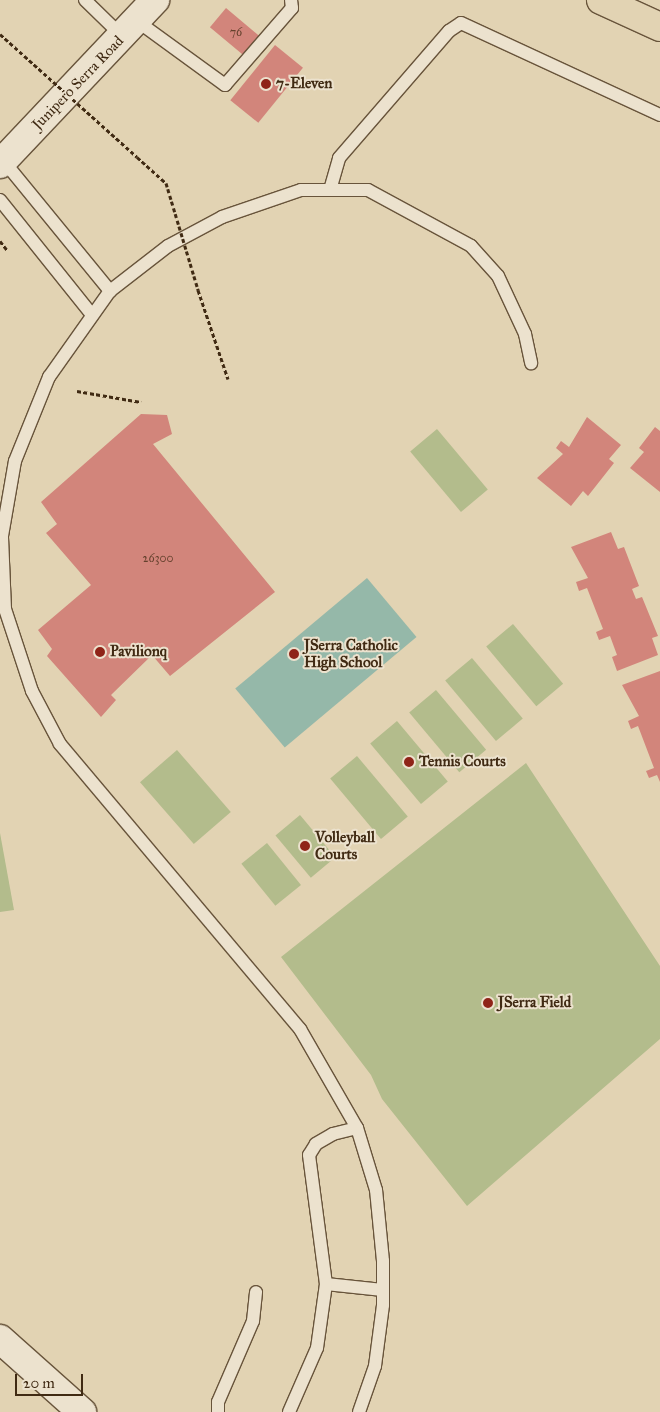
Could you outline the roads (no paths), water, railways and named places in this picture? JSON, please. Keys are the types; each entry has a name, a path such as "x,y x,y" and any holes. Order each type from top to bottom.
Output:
{"highway":[{"path":"601,0 660,27"}],"main road":[{"name":"Junipero Serra Road","path":"1,160 130,29 154,0"},
{"path":"0,1340 82,1412"}],"lane":[{"path":"85,0 225,85 292,8 291,0"},
{"path":"330,190 339,158 449,31 461,24 660,115"},
{"path":"1,160 110,291"},
{"path":"360,1412 375,1366 383,1290 376,1190 357,1128 300,1029 60,744 32,691 5,609 2,536 15,461 49,377 110,291 168,246 222,217 301,190 368,190 412,211 471,246 498,276 525,334 531,362"},
{"path":"0,200 92,315"},
{"path":"289,1412 317,1348 326,1284 309,1155 316,1144 333,1134 357,1128"},
{"path":"326,1284 383,1290"},
{"path":"218,1412 218,1402 253,1321 256,1292"}],"place":[{"name":"7-Eleven","path":"266,84"},
{"name":"Pavilionq","path":"100,652"},
{"name":"JSerra Catholic High School","path":"294,654"},
{"name":"Tennis Courts","path":"409,762"},
{"name":"Volleyball Courts","path":"305,846"},
{"name":"JSerra Field","path":"488,1003"}]}
